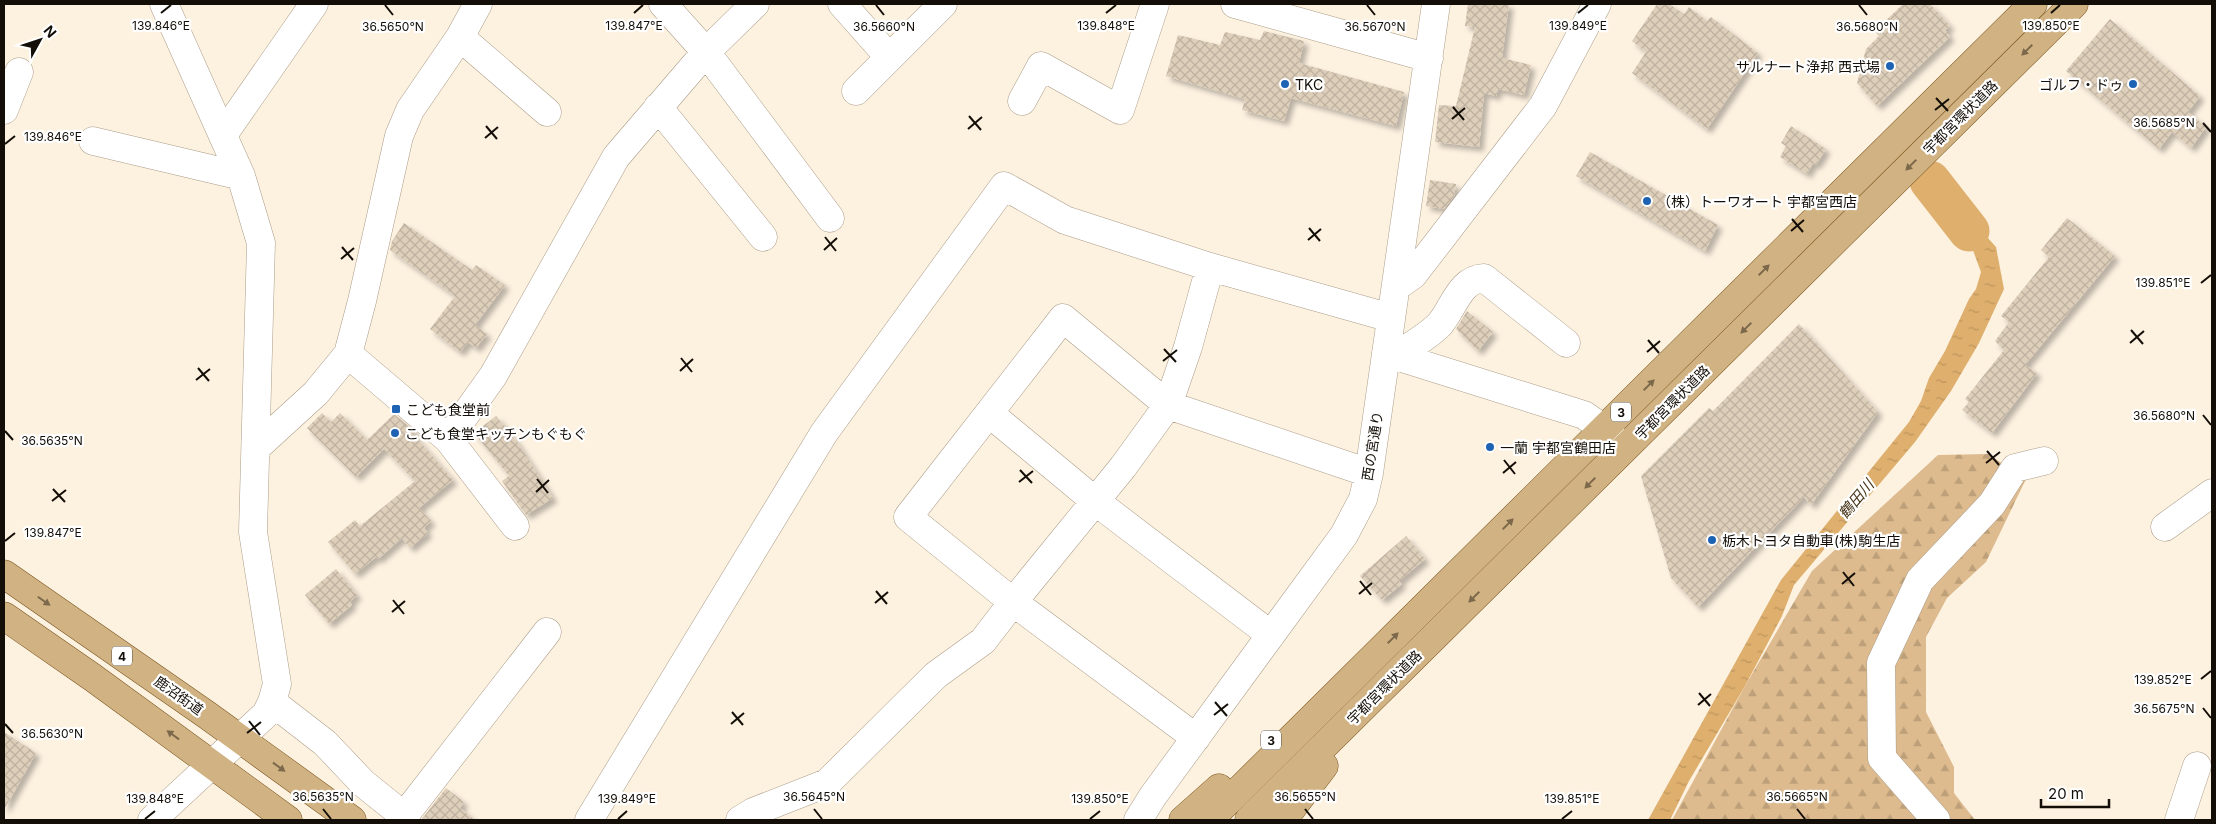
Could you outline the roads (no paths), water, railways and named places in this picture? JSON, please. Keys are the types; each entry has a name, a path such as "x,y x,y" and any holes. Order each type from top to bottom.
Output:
{"main road":[{"name":"宇都宮環状道路","path":"1209,820 2033,4"},
{"name":"宇都宮環状道路","path":"1249,820 2074,4"},
{"name":"鹿沼街道","path":"4,574 240,738 352,820"},
{"name":"4","path":"4,616 213,763 288,820"},
{"name":"3","path":"1183,820 1278,734 1364,667"},
{"name":"3","path":"1283,820 1380,691"}],"street":[{"path":"152,820 266,714 272,702 277,684 253,532 262,243 241,176 164,4"},
{"path":"257,447 316,393 348,354 362,301 399,136 410,110 460,37 478,4"},
{"path":"663,4 706,52 830,218"},
{"path":"448,439 493,376 616,157 706,52 755,4"},
{"path":"842,4 890,57"},
{"path":"856,91 943,4"},
{"path":"1022,101 1041,66 1120,110 1155,4"},
{"path":"1235,4 1429,58"},
{"name":"西の宮通り","path":"1138,820 1153,796 1344,535 1363,499 1391,355 1391,318 1436,4"},
{"path":"1396,287 1414,275 1543,106 1597,4"},
{"path":"223,135 306,6"},
{"path":"460,37 547,112"},
{"path":"4,110 19,72"},
{"path":"658,107 762,237"},
{"path":"93,142 241,176"},
{"path":"589,820 824,433 1004,186 1065,220 1210,267 1391,318"},
{"path":"751,818 827,783 936,675 983,641 1095,501 1168,405 1188,347 1210,267"},
{"path":"1391,355 1440,325 1466,284 1474,278 1484,278 1566,343"},
{"path":"1196,738 1013,602 908,517 1063,318 1168,405 1369,473"},
{"path":"348,354 448,439 515,526"},
{"path":"1391,355 1584,415 1604,429 1624,449"},
{"path":"989,414 1095,501 1271,635"},
{"path":"1936,820 1882,758 1881,663 1920,580 1992,504 2015,468 2044,461"},
{"path":"2165,527 2212,493"},
{"path":"272,702 325,743 363,783 402,818 547,632"},
{"path":"2179,820 2197,766"}],"water":[{"path":"1943,175 1961,208 1996,247 2004,289 1979,343 1951,391 1915,442 1794,585 1782,616 1745,686 1689,781 1670,820 1648,820 1781,580 1909,422 1921,401 1929,378 1945,351 1969,299 1976,289 1981,272 1971,245 1929,192"}],"waterway":[{"name":"鶴田川","path":"1930,181 1969,231"}],"place":[{"name":"サルナート浄邦 西式場","path":"1890,66"},
{"name":"TKC","path":"1285,84"},
{"name":"ゴルフ・ドゥ","path":"2133,84"},
{"name":"（株）トーワオート 宇都宮西店","path":"1647,201"},
{"name":"こども食堂前","path":"396,409"},
{"name":"こども食堂キッチンもぐもぐ","path":"395,433"},
{"name":"一蘭 宇都宮鶴田店","path":"1490,447"},
{"name":"栃木トヨタ自動車(株)駒生店","path":"1712,540"}]}
